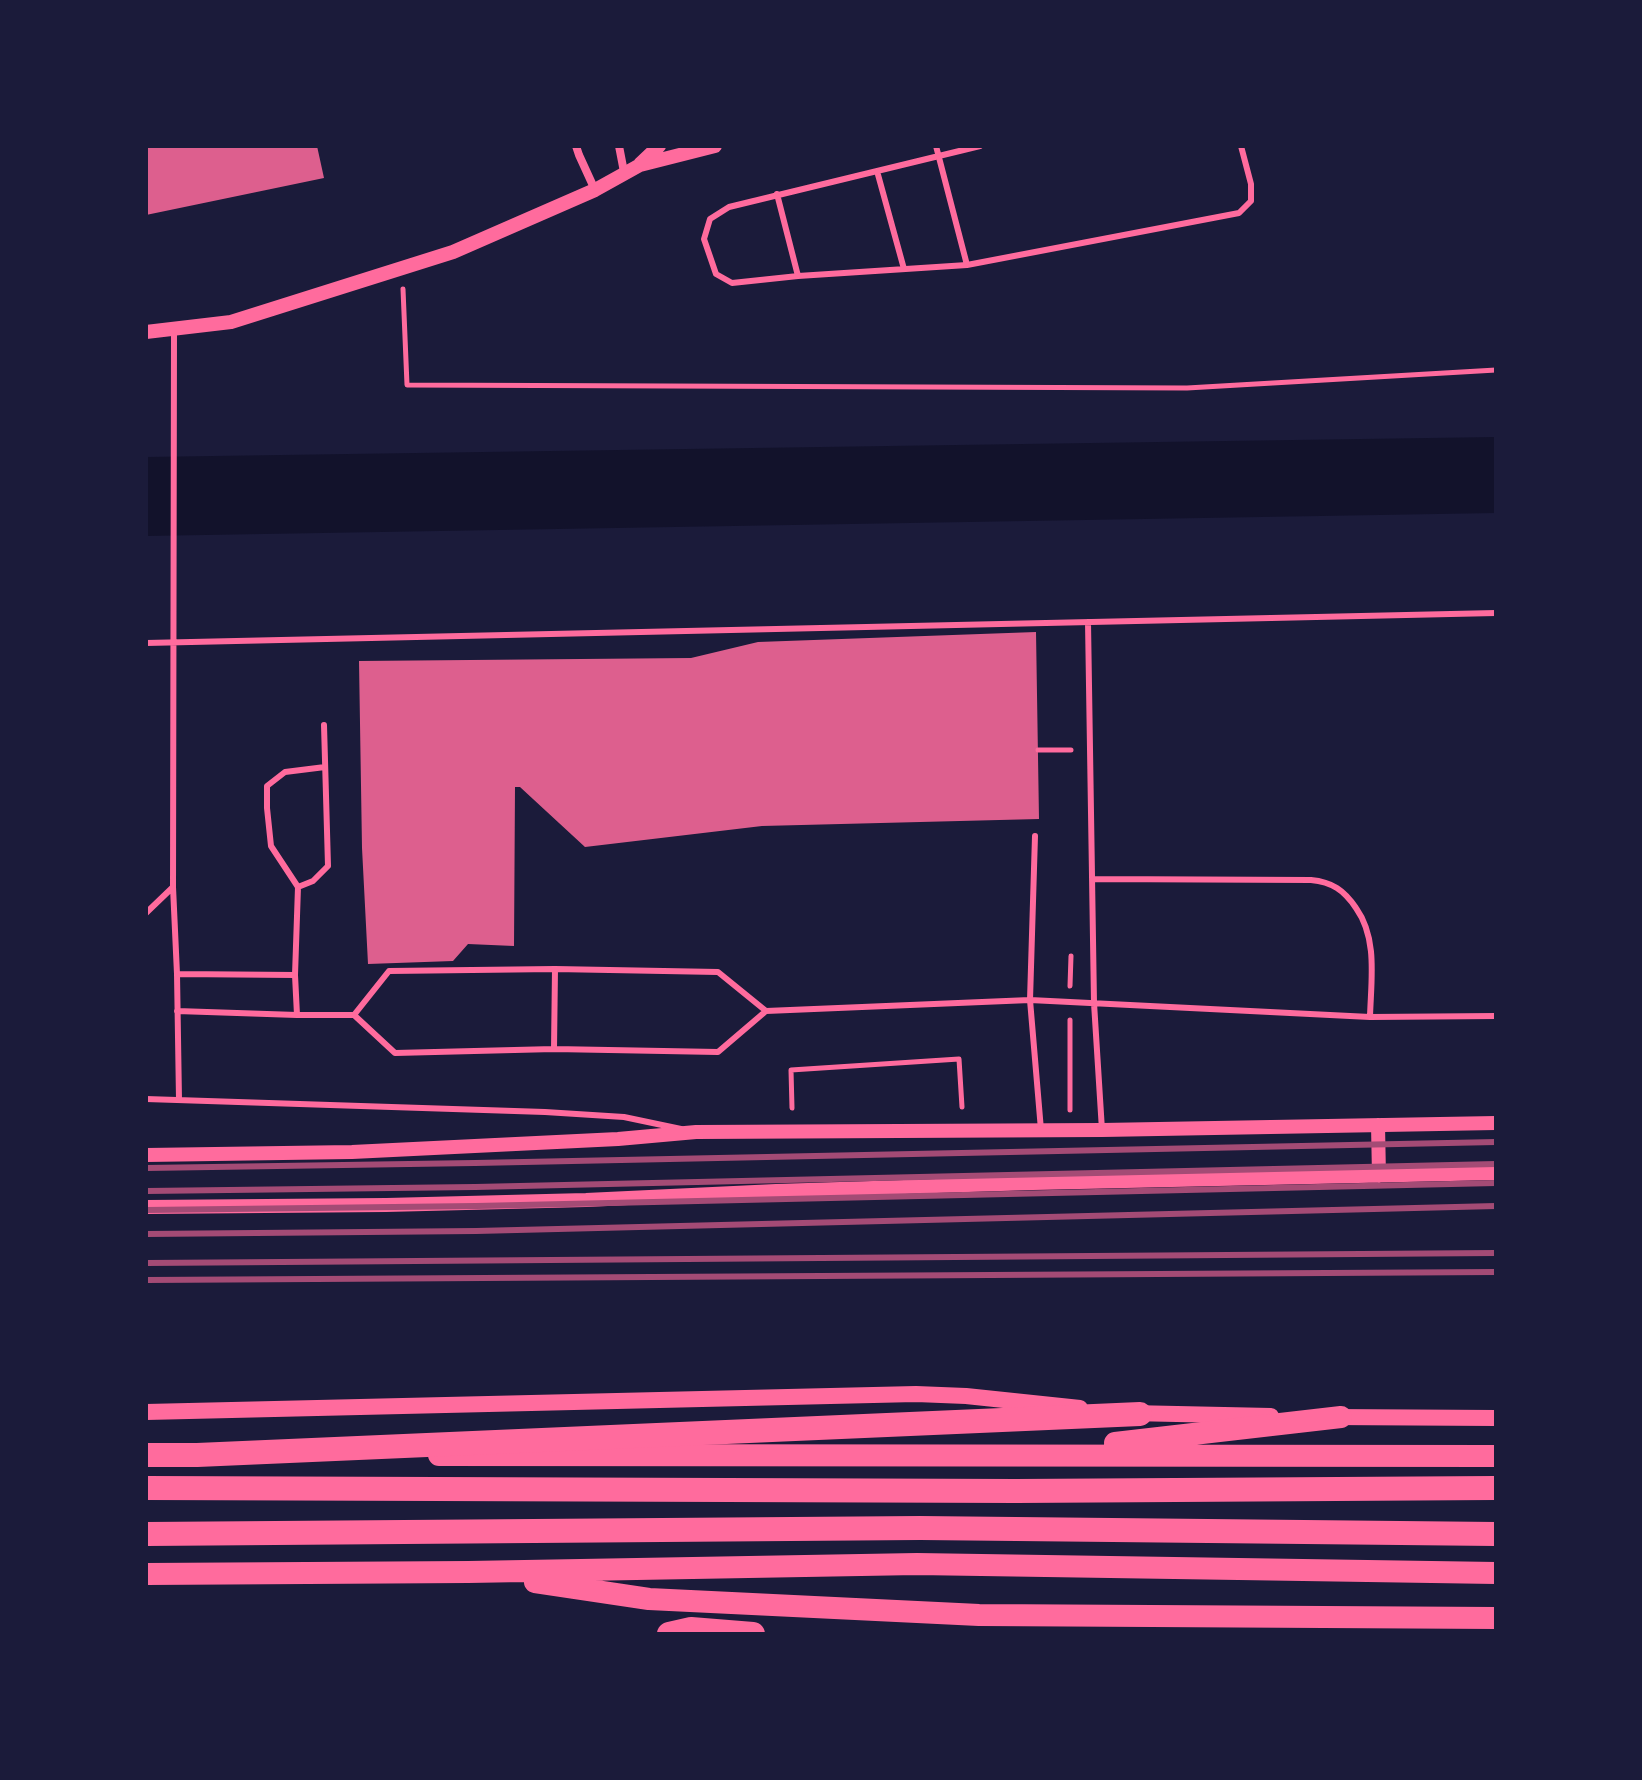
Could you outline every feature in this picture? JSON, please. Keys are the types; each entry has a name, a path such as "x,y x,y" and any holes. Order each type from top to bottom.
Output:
{"highway":[{"path":"146,1455 1140,1414"},
{"path":"1014,1455 1341,1417"},
{"path":"146,1455 1496,1456"},
{"path":"146,1488 1016,1491 1496,1488"},
{"path":"146,1534 920,1528 1496,1534"},
{"path":"146,1574 917,1564 1496,1573"},
{"path":"468,1572 649,1599 964,1614 1496,1618"},
{"path":"669,1634 691,1629 753,1634"}],"main road":[{"path":"146,1412 916,1394 966,1396 1140,1414 1496,1418"}],"street":[{"path":"576,146 595,190"},
{"path":"619,146 624,172"},
{"path":"640,165 659,146"},
{"path":"146,332 231,322 453,252 595,190 640,165 715,146"},
{"path":"146,1155 352,1152 618,1139 696,1132 1102,1130 1496,1123"},
{"path":"1378,1125 1379,1176"},
{"path":"146,1207 586,1200 987,1184 1496,1173"}],"lane":[{"path":"936,146 967,265"},
{"path":"980,146 729,207 710,219 704,239 716,274 732,283 967,265 1239,213 1251,201 1251,184 1241,146"},
{"path":"877,171 904,269"},
{"path":"777,194 798,276"},
{"path":"174,329 173,887 179,1100"},
{"path":"146,643 1496,613"},
{"path":"1088,622 1094,1003 1102,1130"},
{"path":"298,887 313,881 328,866 324,725"},
{"path":"297,1015 298,887 271,846 267,786 285,772 325,767"},
{"path":"1035,836 1030,1000 1041,1130"},
{"path":"1093,879 1311,880 1338,887 1364,920 1370,937 1370,1017"},
{"path":"146,913 173,887"},
{"path":"354,1015 389,971 555,969 718,972 766,1011"},
{"path":"554,1049 555,969"},
{"path":"177,974 295,975"},
{"path":"177,1011 354,1015 395,1053 554,1049 718,1052 766,1011 1030,1000 1370,1017 1496,1016"},
{"path":"146,1099 608,1116 696,1132"}],"path":[{"path":"401,268 407,385 1187,388 1496,370"},
{"path":"1038,750 1072,750"},
{"path":"1070,999 1071,953"},
{"path":"1070,1015 1070,1122"},
{"path":"793,1131 791,1070 959,1059 962,1108"}],"shaded area":[{"path":"1496,437 1496,513 146,536 146,457"}],"building":[{"path":"146,146 317,146 324,178 146,215"},
{"path":"1036,632 1039,819 762,826 585,847 520,787 515,787 514,946 468,944 453,961 368,964 362,848 359,661 691,658 758,642"}],"railway":[{"path":"146,1168 1496,1142"},
{"path":"146,1191 475,1187 1496,1164"},
{"path":"146,1210 476,1206 1496,1183"},
{"path":"146,1234 476,1231 1496,1206"},
{"path":"146,1263 1496,1253"},
{"path":"146,1280 1496,1272"}]}
